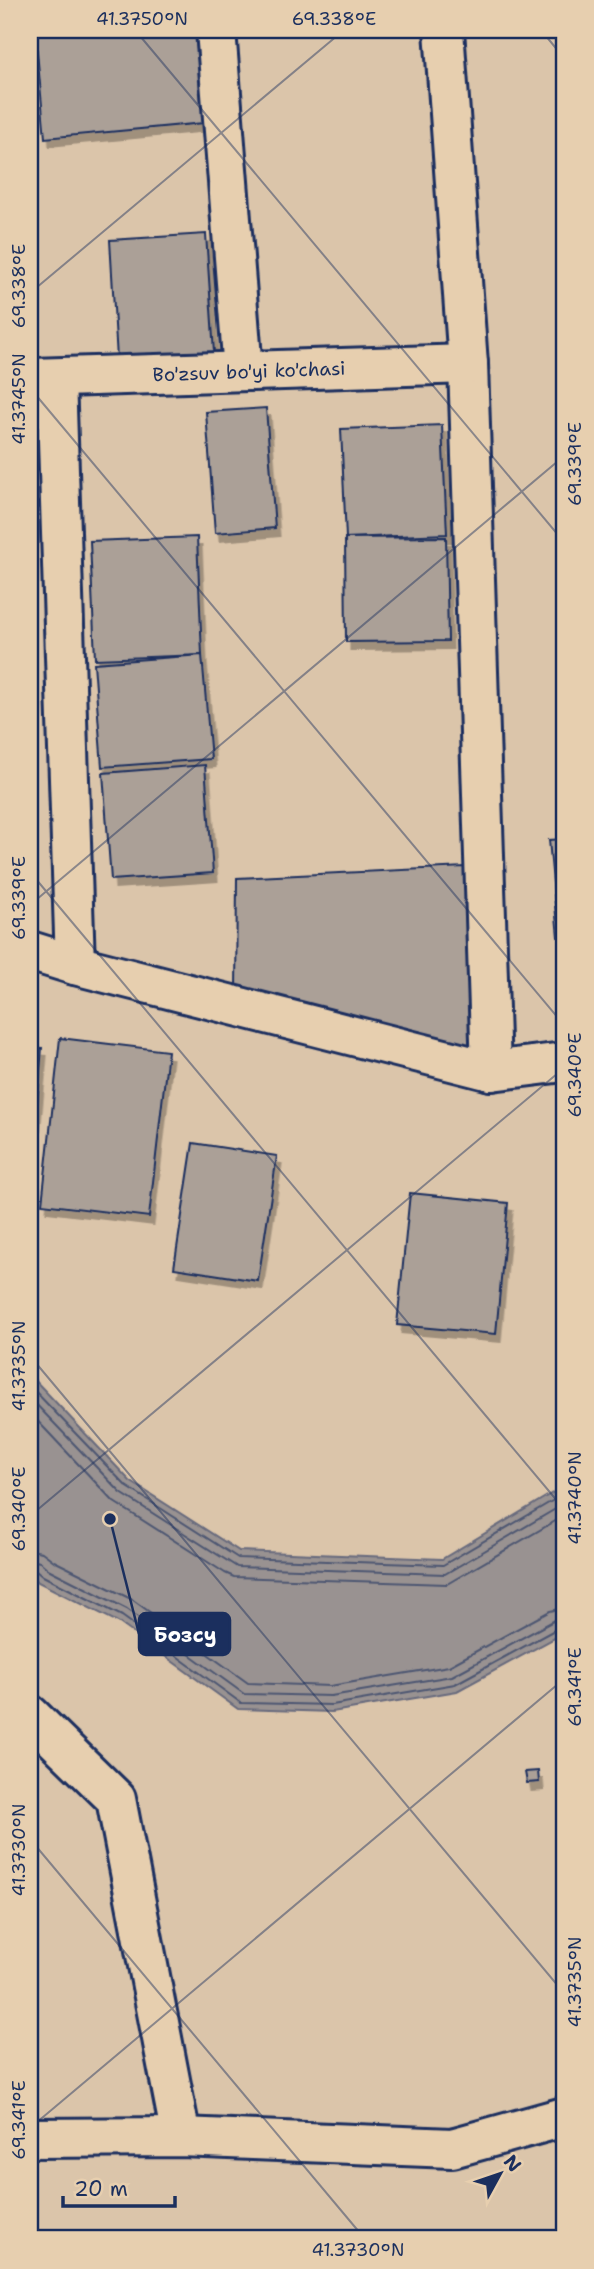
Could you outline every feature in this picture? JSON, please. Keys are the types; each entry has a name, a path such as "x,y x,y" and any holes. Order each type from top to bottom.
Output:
{"street":[{"path":"216,30 243,371"},
{"path":"444,30 468,364 491,1071"},
{"name":"Bo'zsuv bo'yi ko'chasi","path":"43,378 468,364"},
{"path":"43,378 75,965"},
{"path":"30,951 75,965 491,1071 564,1062"},
{"path":"30,1714 116,1799 181,2137"},
{"path":"30,2138 181,2137 452,2148 564,2117"}],"water":[{"path":"30,1375 130,1481 239,1551 442,1559 564,1486 564,1633 457,1691 332,1712 238,1709 118,1622 38,1582 30,1573"}],"building":[{"path":"35,30 195,30 204,123 45,138"},
{"path":"206,234 214,353 117,359 110,240"},
{"path":"266,408 275,528 215,533 206,412"},
{"path":"442,425 447,534 346,538 341,429"},
{"path":"197,537 202,655 95,659 90,541"},
{"path":"446,537 448,641 346,642 345,538"},
{"path":"202,655 211,759 102,767 94,663"},
{"path":"205,765 213,873 111,880 103,773"},
{"path":"564,839 564,937 558,937 549,840"},
{"path":"465,867 474,1053 236,995 237,878"},
{"path":"60,1038 168,1051 149,1217 42,1204"},
{"path":"30,1047 42,1048 33,1149 30,1148"},
{"path":"193,1143 277,1156 258,1281 174,1268"},
{"path":"410,1193 508,1203 496,1334 397,1325"},
{"path":"538,1771 539,1782 527,1783 525,1772"}],"place":[{"name":"Бозсу","path":"110,1519"}]}
